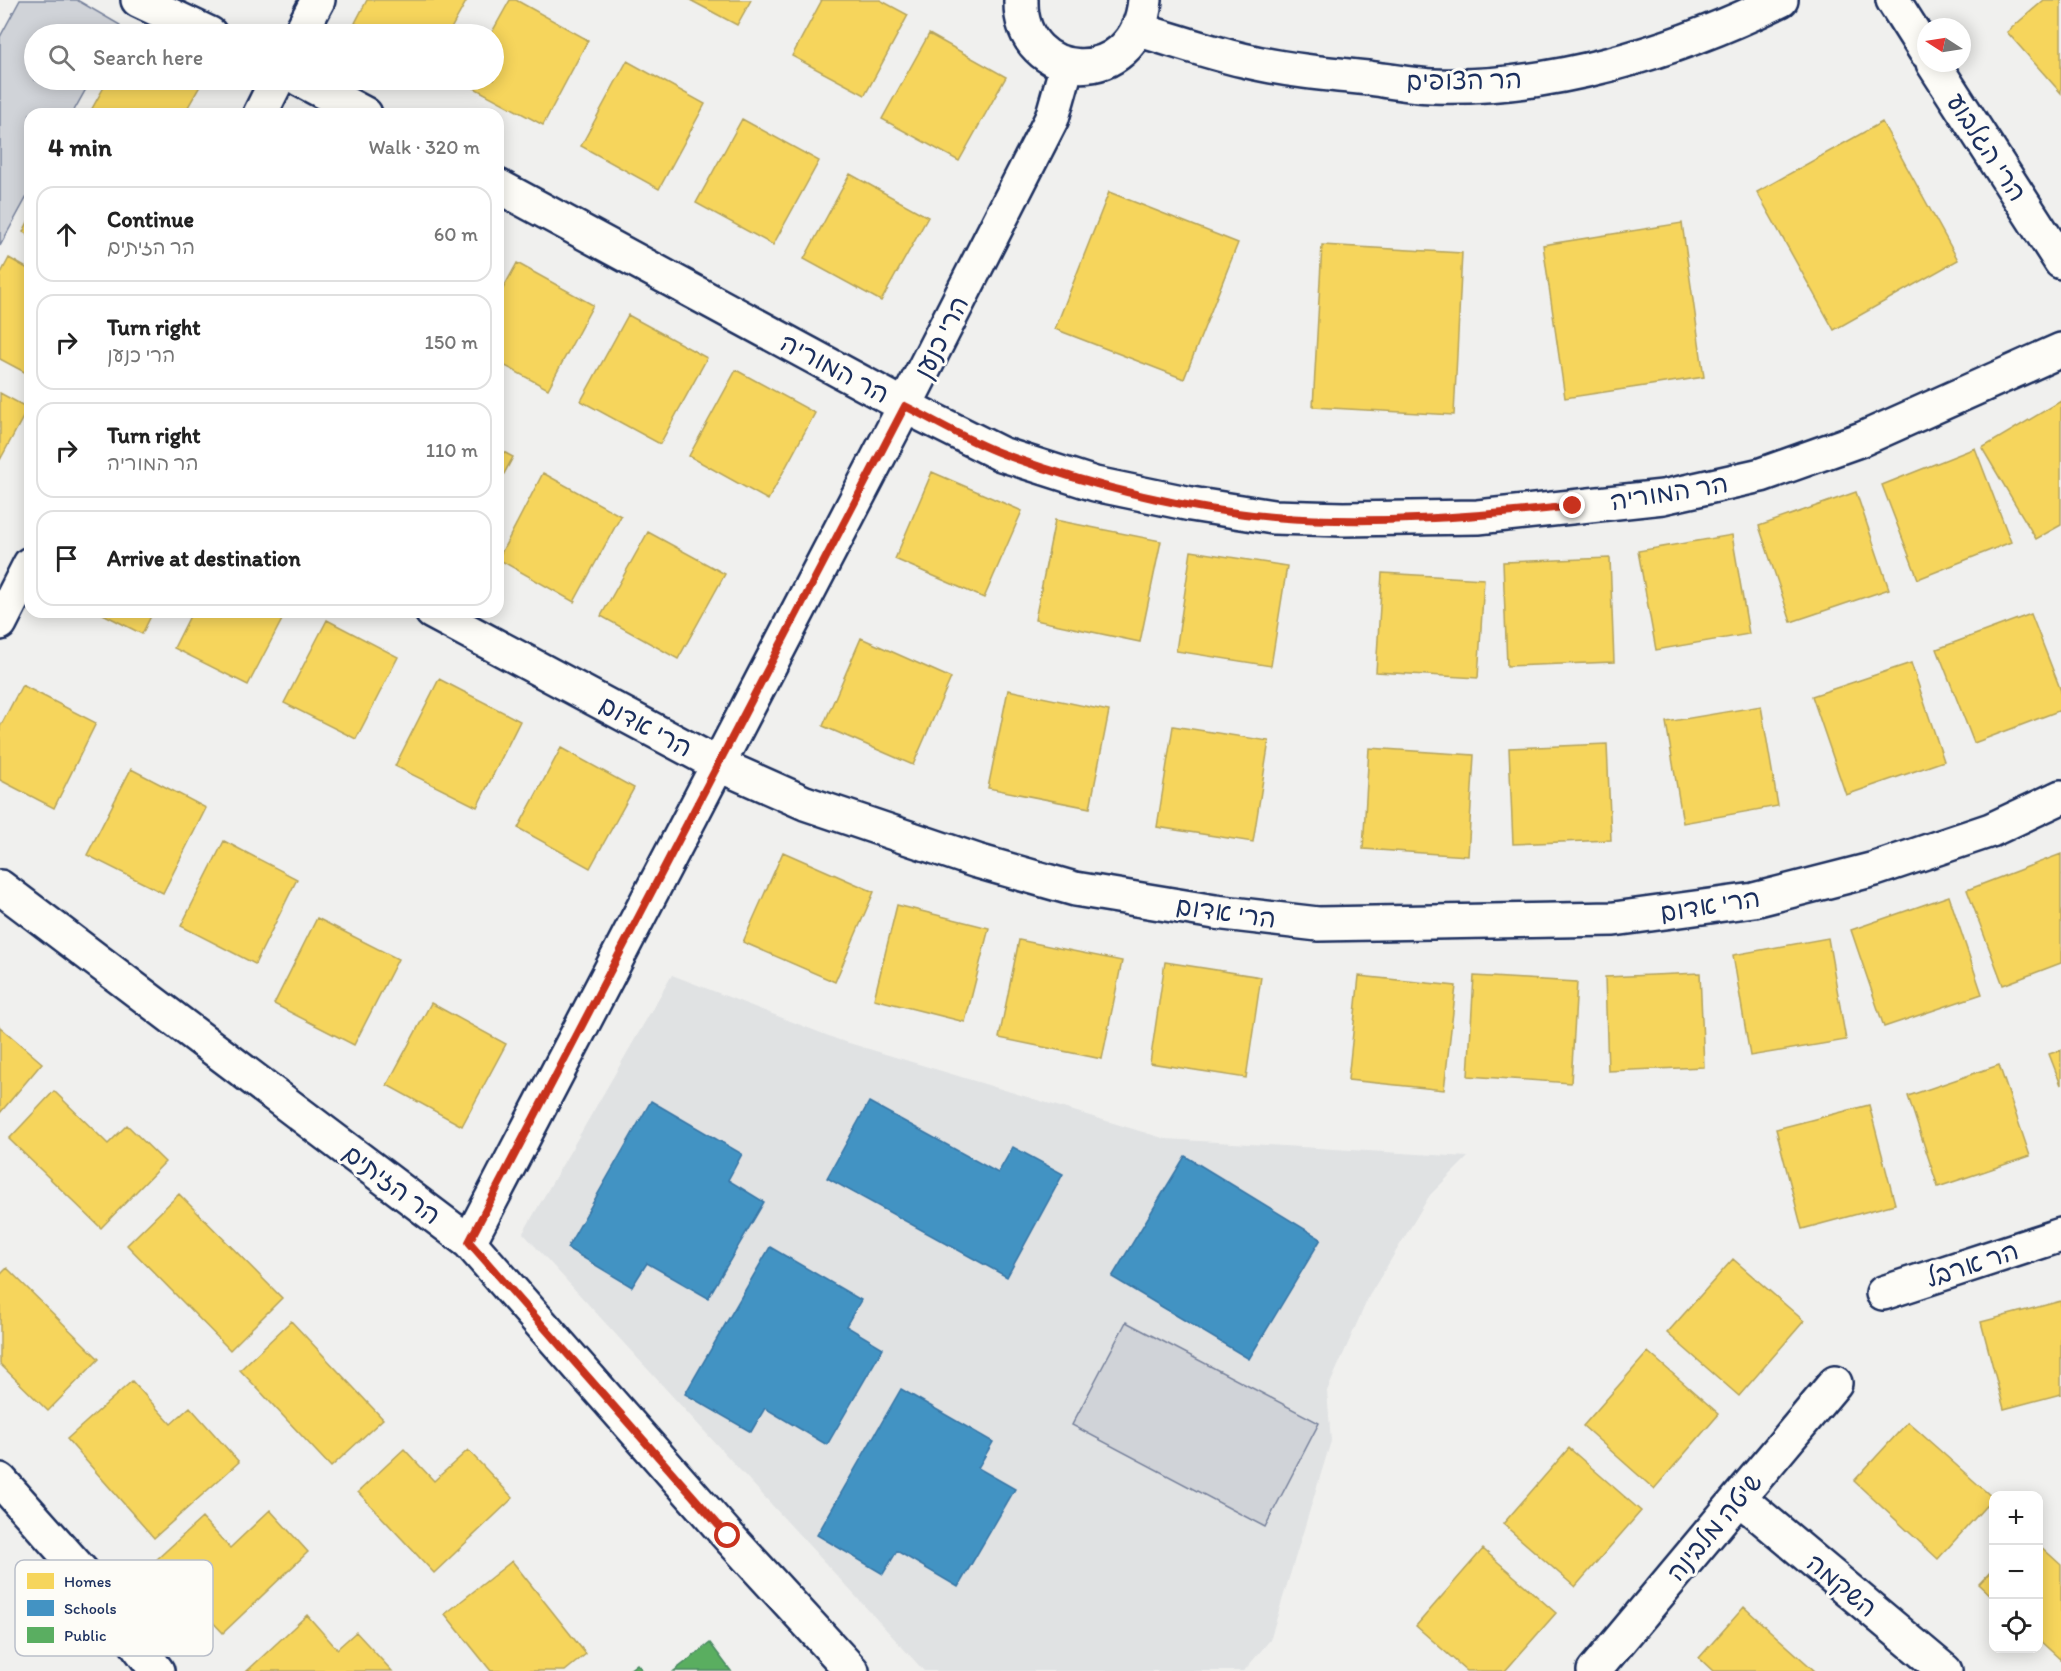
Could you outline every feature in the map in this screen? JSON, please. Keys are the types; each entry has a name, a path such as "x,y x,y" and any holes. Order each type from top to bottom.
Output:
{"street":[{"path":"138,0 189,24"},
{"path":"305,24 318,0"},
{"path":"1021,0 1023,22 1036,46 1050,57 1067,65 1101,63 1129,45 1142,15"},
{"name":"הר הצופים","path":"1142,15 1244,60 1305,71 1431,86 1544,78 1644,54 1714,30 1781,0"},
{"path":"1893,0 1917,38"},
{"name":"הרי כנען","path":"469,1242 905,406 1052,118 1067,65"},
{"name":"הרי הגלבוע","path":"1939,72 2061,262"},
{"path":"263,108 272,90"},
{"path":"320,90 354,108"},
{"name":"הר המוריה","path":"504,189 905,406 1001,453 1095,484 1191,504 1273,517 1343,519 1478,517 1664,497 1761,475 1862,439 2061,350"},
{"path":"0,623 24,576"},
{"name":"הרי אדום","path":"443,618 717,764 816,806 977,861 1075,888 1215,912 1318,924 1614,919 1754,900 1875,869 1992,830 2061,797"},
{"name":"הר הזיתים","path":"0,887 469,1242 728,1536 852,1671"},
{"name":"הר ארבל","path":"1883,1293 2061,1235"},
{"name":"שיטה מלבינה","path":"1594,1671 1835,1383"},
{"path":"0,1480 71,1560"},
{"name":"השקמה","path":"1739,1498 1945,1671"},
{"path":"146,1656 158,1671"}],"shaded area":[{"path":"20,0 77,0 118,24 24,24 24,90 85,90 75,108 24,108 24,202 0,246 0,37"},
{"path":"672,975 839,1040 1166,1139 1468,1157 1430,1195 1369,1296 1327,1391 1331,1441 1270,1640 1244,1671 924,1671 523,1233"},
{"path":"1126,1322 1319,1423 1265,1527 1072,1425"}],"building: Homes":[{"path":"367,0 467,0 454,24 355,23"},
{"path":"510,0 516,0 588,40 543,125 478,90 504,90 504,24 497,24"},
{"path":"690,0 751,0 737,25"},
{"path":"822,0 880,0 908,15 865,95 792,56"},
{"path":"2044,0 2061,0 2061,93 2007,32"},
{"path":"929,34 1006,77 959,161 882,119"},
{"path":"627,61 705,104 659,189 581,146"},
{"path":"102,90 198,90 187,108 92,108"},
{"path":"742,119 819,161 773,245 696,203"},
{"path":"1882,122 1958,260 1834,330 1757,192"},
{"path":"850,174 928,217 881,301 804,259"},
{"path":"1109,192 1238,243 1184,379 1055,329"},
{"path":"1682,223 1704,377 1565,398 1543,245"},
{"path":"1322,245 1462,253 1454,415 1313,407"},
{"path":"9,258 24,267 24,372 0,359 0,275"},
{"path":"517,263 593,305 548,389 504,365 504,287"},
{"path":"628,315 707,358 660,444 581,401"},
{"path":"736,370 815,413 768,500 689,456"},
{"path":"0,393 24,406 24,415 0,460"},
{"path":"2061,401 2061,525 2036,539 1982,448"},
{"path":"1975,448 2011,542 1918,579 1882,485"},
{"path":"504,452 513,457 504,474"},
{"path":"932,472 1022,511 984,598 895,559"},
{"path":"543,473 621,516 574,602 504,562 504,548"},
{"path":"1856,492 1889,589 1791,622 1759,526"},
{"path":"1055,520 1161,541 1140,642 1035,620"},
{"path":"648,532 725,574 678,659 601,616"},
{"path":"1732,535 1749,634 1656,650 1638,551"},
{"path":"1191,551 1287,566 1271,666 1176,651"},
{"path":"1610,558 1614,662 1507,666 1503,562"},
{"path":"1382,573 1484,579 1478,678 1376,672"},
{"path":"2031,614 2061,691 2061,710 1974,743 1937,649"},
{"path":"111,618 150,618 142,634"},
{"path":"189,618 283,618 248,685 174,648"},
{"path":"327,620 398,657 356,739 284,703"},
{"path":"861,638 951,678 913,765 823,726"},
{"path":"1911,663 1944,761 1846,795 1812,696"},
{"path":"439,679 520,721 477,807 395,766"},
{"path":"22,685 96,723 54,808 0,780 0,727"},
{"path":"1008,690 1109,711 1090,808 988,788"},
{"path":"1761,706 1778,806 1683,823 1666,722"},
{"path":"1173,726 1269,741 1253,842 1157,827"},
{"path":"1607,744 1611,840 1513,844 1509,748"},
{"path":"561,748 634,788 590,868 518,828"},
{"path":"1369,748 1474,755 1468,856 1363,849"},
{"path":"131,769 206,808 163,893 87,855"},
{"path":"224,841 297,879 255,964 181,926"},
{"path":"783,852 874,892 835,982 743,942"},
{"path":"2061,854 2061,963 2003,985 1967,890"},
{"path":"1949,896 1982,994 1884,1027 1851,930"},
{"path":"897,905 989,928 965,1022 874,999"},
{"path":"317,918 398,959 354,1045 274,1004"},
{"path":"1828,938 1846,1040 1750,1056 1733,955"},
{"path":"1019,940 1122,961 1102,1059 999,1038"},
{"path":"1165,962 1261,977 1246,1078 1150,1063"},
{"path":"1700,973 1704,1067 1608,1071 1605,977"},
{"path":"1359,976 1456,986 1444,1090 1348,1080"},
{"path":"1474,976 1577,982 1571,1083 1468,1076"},
{"path":"431,1003 506,1044 462,1126 387,1085"},
{"path":"0,1027 42,1063 0,1113"},
{"path":"2061,1050 2061,1085 2049,1054"},
{"path":"1999,1065 2030,1156 1938,1187 1908,1096"},
{"path":"54,1091 108,1144 127,1125 165,1162 101,1228 9,1139"},
{"path":"1869,1105 1895,1204 1802,1229 1776,1129"},
{"path":"179,1194 282,1298 230,1350 127,1245"},
{"path":"1733,1259 1804,1321 1739,1396 1667,1333"},
{"path":"7,1268 99,1359 48,1411 0,1364 0,1275"},
{"path":"2061,1301 2061,1394 2004,1409 1981,1322"},
{"path":"291,1321 383,1419 331,1467 240,1370"},
{"path":"1648,1352 1719,1414 1654,1489 1583,1426"},
{"path":"132,1381 171,1424 190,1407 239,1462 154,1538 67,1439"},
{"path":"1908,1422 1989,1494 1989,1502 1938,1559 1854,1481"},
{"path":"1569,1448 1641,1511 1575,1587 1503,1524"},
{"path":"404,1449 434,1481 468,1450 513,1498 434,1573 358,1492"},
{"path":"270,1510 308,1552 223,1633 213,1622 213,1560 156,1560 202,1518 230,1548"},
{"path":"1483,1549 1556,1613 1505,1671 1467,1671 1416,1626"},
{"path":"2043,1549 2061,1565 2061,1660 2043,1644"},
{"path":"512,1561 586,1654 565,1671 491,1671 445,1614"},
{"path":"1989,1573 1989,1593 1979,1584"},
{"path":"1744,1607 1815,1671 1713,1671 1699,1658"},
{"path":"307,1615 337,1649 356,1632 392,1671 247,1671"}],"building: Schools":[{"path":"651,1101 742,1154 728,1180 764,1202 708,1298 647,1263 632,1287 567,1248"},
{"path":"869,1102 998,1173 1013,1147 1063,1174 1007,1277 827,1178"},
{"path":"1185,1156 1321,1239 1249,1359 1112,1277"},
{"path":"770,1247 861,1300 846,1326 883,1348 827,1445 765,1408 751,1432 685,1394"},
{"path":"901,1389 993,1442 978,1468 1015,1489 958,1587 897,1551 883,1574 817,1535"}],"building: Public":[{"path":"710,1643 731,1671 674,1671"},
{"path":"637,1664 643,1671 628,1671"}],"route":[{"path":"728,1536 469,1242 905,406 1001,453 1095,484 1191,504 1273,517 1343,519 1478,517 1573,506"}]}
